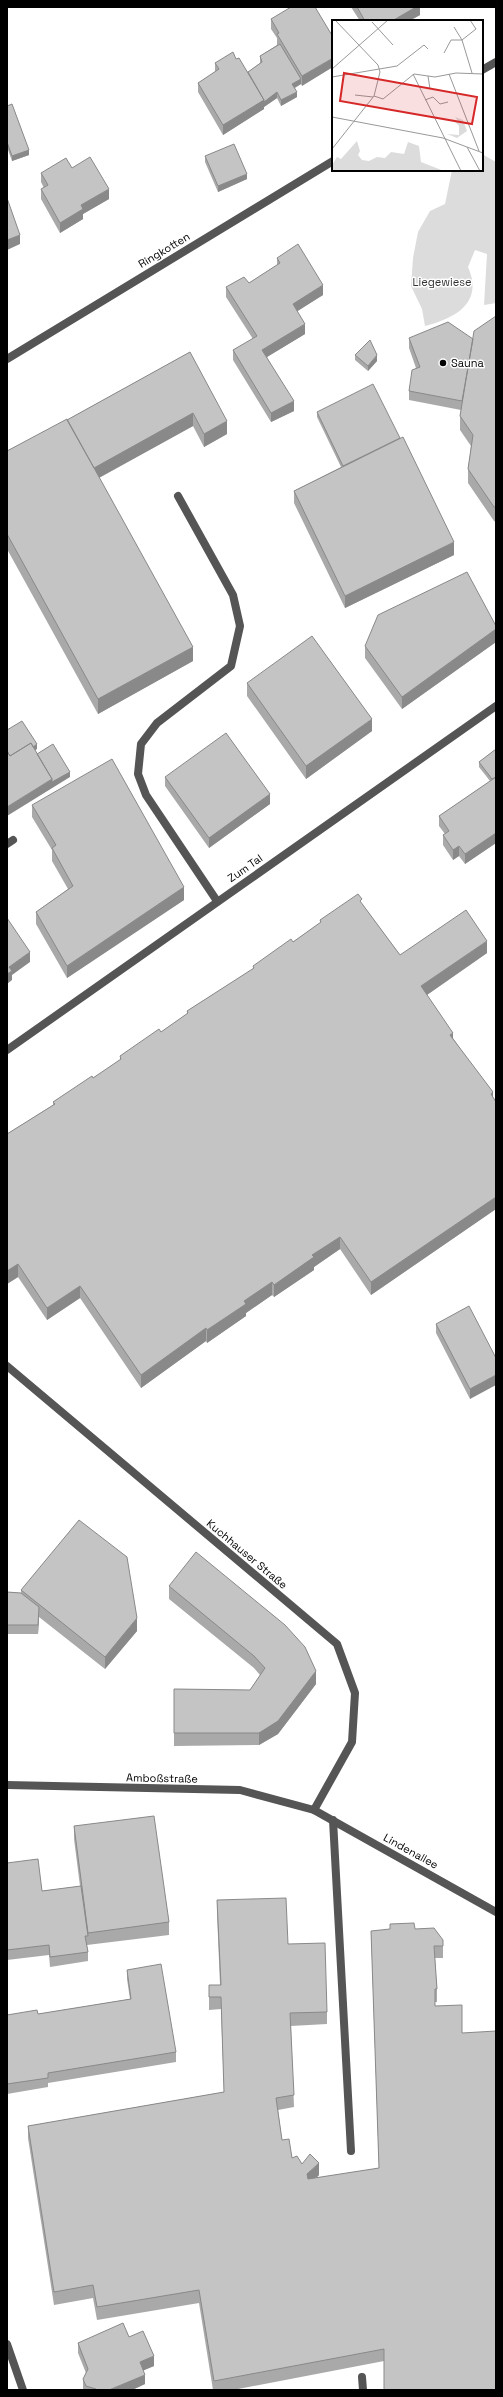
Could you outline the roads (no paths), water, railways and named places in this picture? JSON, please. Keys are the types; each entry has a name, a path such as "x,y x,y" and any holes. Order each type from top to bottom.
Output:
{"street":[{"path":"483,69 496,62"},
{"name":"Ringkotten","path":"7,359 332,162"},
{"path":"178,496 233,595 240,626 231,666 157,723 141,744 138,774 146,796 217,901"},
{"name":"Zum Tal","path":"7,1050 496,706"},
{"name":"Kuchhauser Straße","path":"7,1366 337,1644 355,1693 352,1742 314,1810"},
{"name":"Amboßstraße","path":"7,1785 240,1790 314,1810"},
{"name":"Lindenallee","path":"314,1810 496,1912"},
{"path":"333,1820 351,2151"},
{"path":"7,2344 23,2390"},
{"path":"362,2377 363,2390"}],"place":[{"name":"Sauna","path":"443,363"}],"park label":[{"name":"Liegewiese","path":"442,282"}]}
